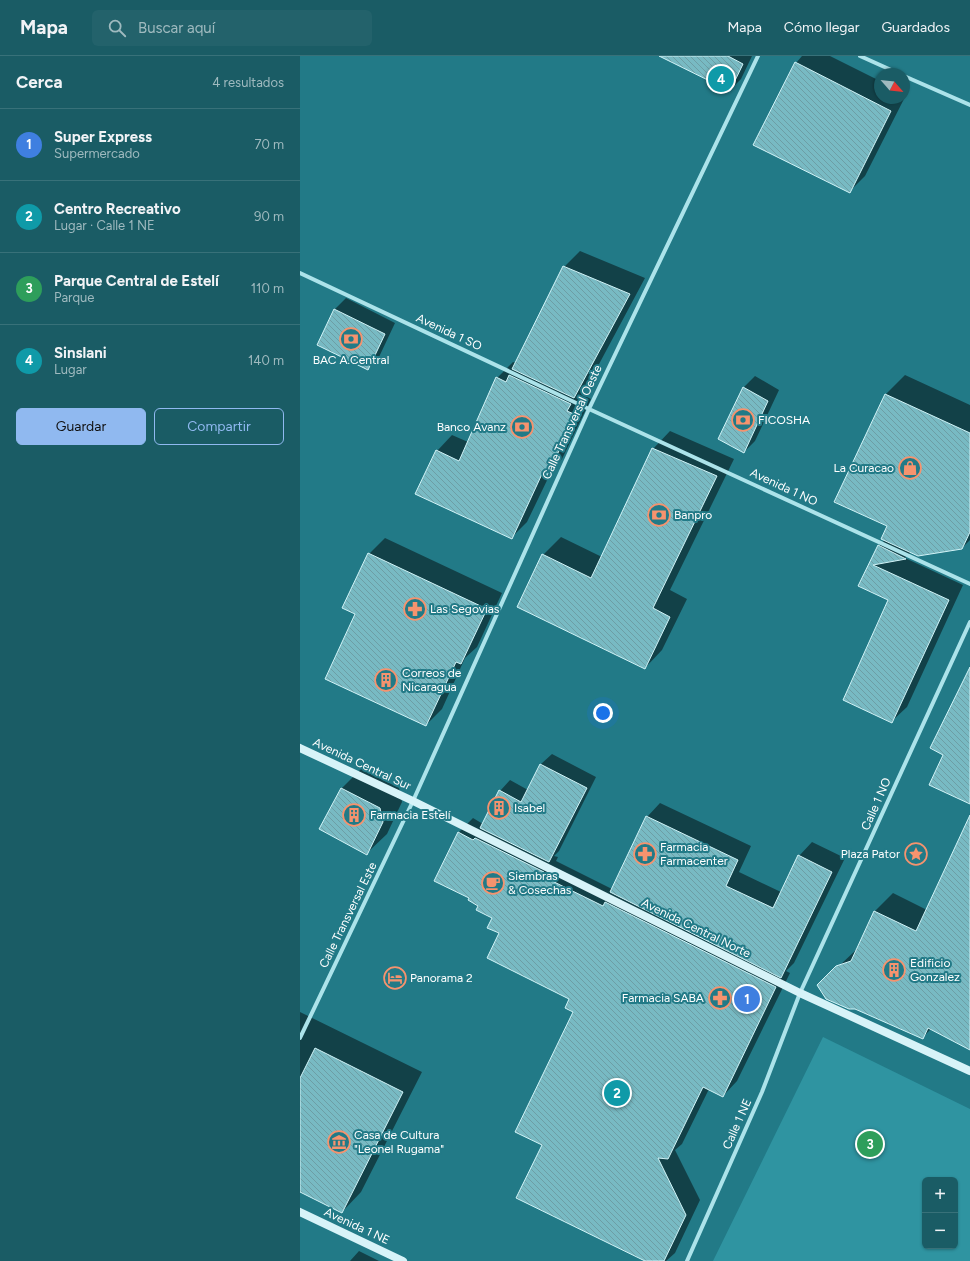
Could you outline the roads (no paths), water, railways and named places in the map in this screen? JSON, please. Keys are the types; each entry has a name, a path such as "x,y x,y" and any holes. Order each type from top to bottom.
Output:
{"street":[{"name":"Calle Transversal Oeste","path":"413,801 589,409 758,56"},
{"path":"860,56 887,68"},
{"path":"910,79 970,105"},
{"name":"Avenida 1 SO","path":"300,273 589,409"},
{"name":"Avenida 1 NO","path":"589,409 970,584"},
{"name":"Calle 1 NO","path":"800,993 970,622"},
{"name":"Avenida Central Sur","path":"300,748 413,801"},
{"name":"Avenida Central Norte","path":"413,801 800,993 970,1071"},
{"name":"Calle Transversal Este","path":"300,1038 413,801"},
{"name":"Calle 1 NE","path":"687,1261 762,1092 800,993"},
{"name":"Avenida 1 NE","path":"300,1212 403,1261"}],"place":[{"name":"Sinslani","path":"721,79"},
{"name":"BAC A.Central","path":"351,339"},
{"name":"FICOSHA","path":"743,420"},
{"name":"Banco Avanz","path":"522,427"},
{"name":"La Curacao","path":"910,468"},
{"name":"Banpro","path":"659,515"},
{"name":"Las Segovias","path":"415,609"},
{"name":"Correos de Nicaragua","path":"386,680"},
{"name":"Isabel","path":"499,808"},
{"name":"Farmacia Estelí","path":"354,815"},
{"name":"Farmacia Farmacenter","path":"645,854"},
{"name":"Plaza Pator","path":"916,854"},
{"name":"Siembras & Cosechas","path":"493,883"},
{"name":"Edificio Gonzalez","path":"894,970"},
{"name":"Panorama 2","path":"395,978"},
{"name":"Farmacia SABA","path":"720,998"},
{"name":"Super Express","path":"747,999"},
{"name":"Centro Recreativo","path":"617,1093"},
{"name":"Casa de Cultura \"Leonel Rugama\"","path":"339,1142"},
{"name":"Parque Central de Estelí","path":"870,1144"}]}
